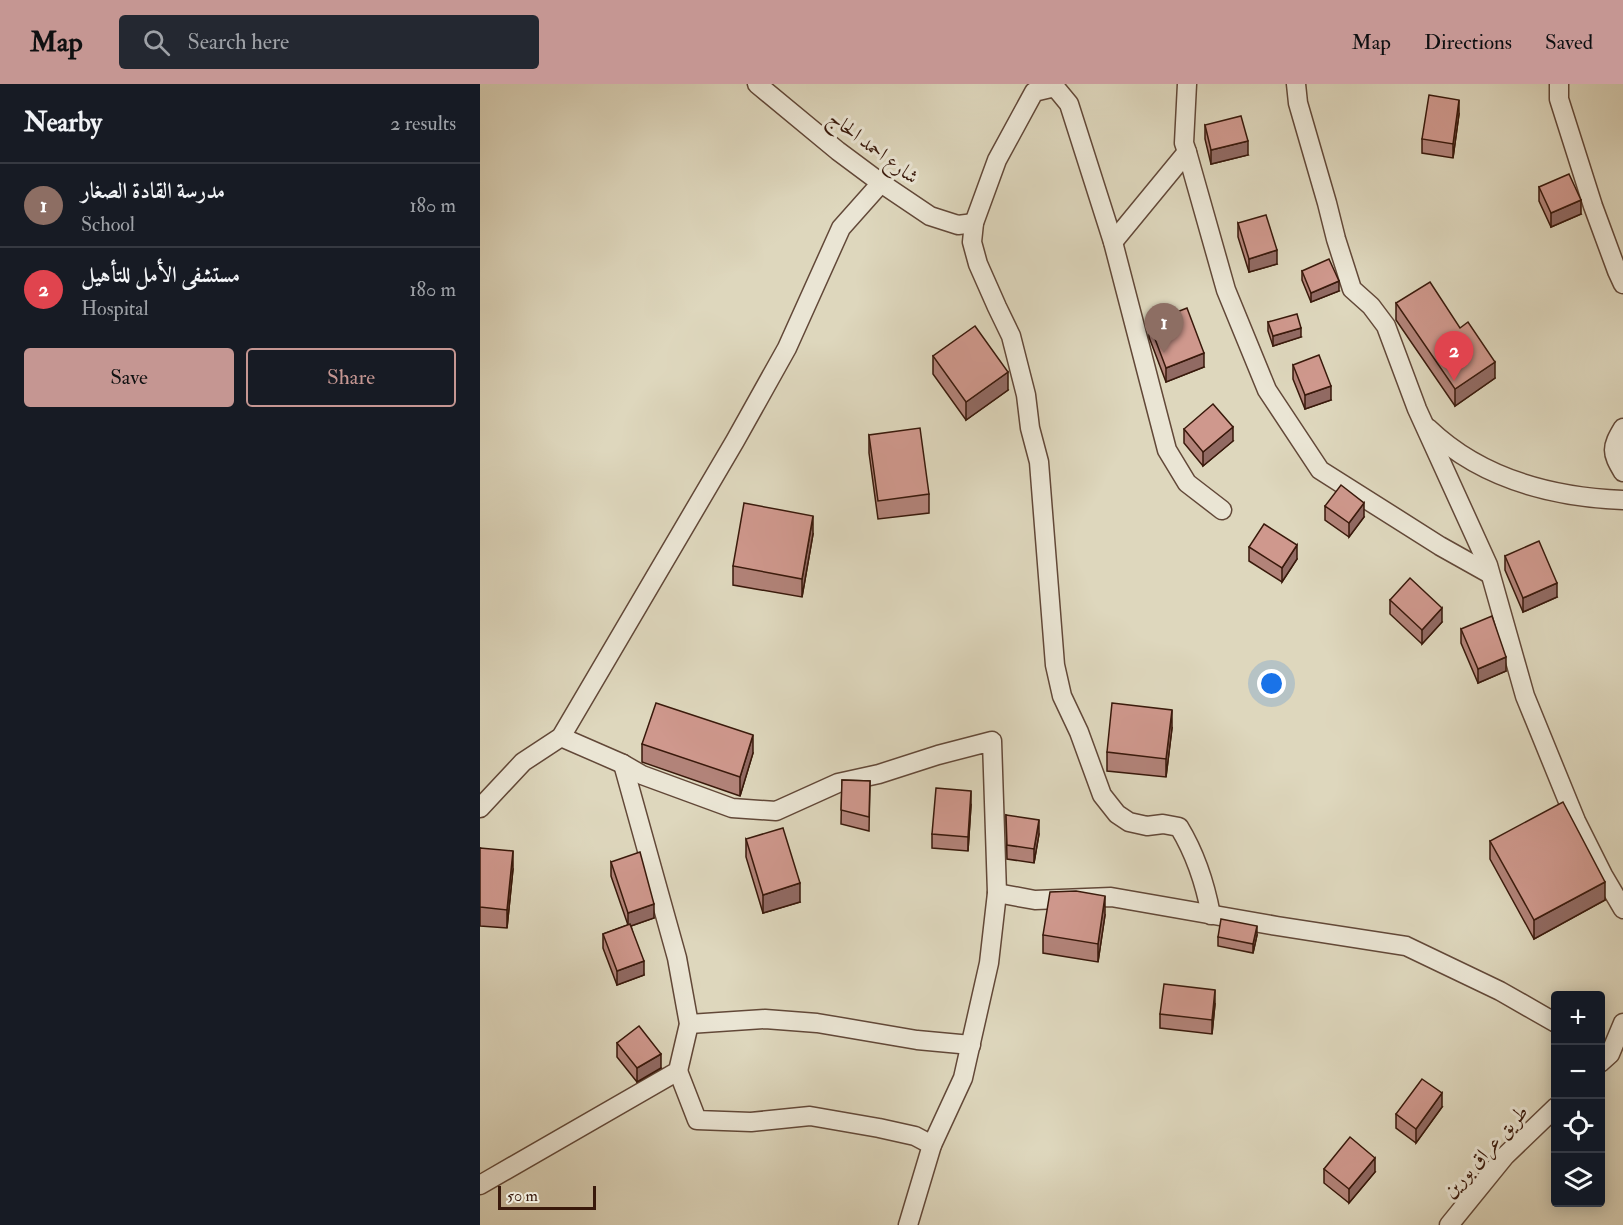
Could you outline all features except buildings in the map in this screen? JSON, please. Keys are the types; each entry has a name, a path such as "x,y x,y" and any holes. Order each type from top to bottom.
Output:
{"street":[{"path":"1187,84 1184,143 1186,152 1226,290 1267,390 1320,470 1440,546 1490,574"},
{"path":"1296,84 1298,103 1352,289 1371,306 1386,326 1423,422 1490,574 1526,696 1576,821 1623,909"},
{"path":"1559,84 1559,99 1593,206 1623,284"},
{"name":"شارع احمد الحاج","path":"763,86 881,183 930,216 958,225 974,223"},
{"path":"1211,915 1206,885 1179,827 1163,824 1147,826 1129,822 1116,814 1102,795 1079,732 1062,696 1054,665 1039,462 1030,428 1026,395 1011,336 978,264 972,242 974,223 997,160 1036,88 1055,87 1069,104 1113,242 1167,450 1187,483 1222,510"},
{"path":"1113,242 1186,152"},
{"path":"480,808 523,762 561,737 787,348 841,228 881,183"},
{"path":"1423,422 1442,441 1479,465 1515,483 1593,499 1623,500"},
{"path":"1623,428 1613,445 1614,457 1623,472"},
{"path":"561,737 623,764 642,775 732,808 776,811 838,783 879,774 992,741 998,893 989,963 963,1078 932,1145 908,1225"},
{"path":"623,764 677,958 689,1024 678,1071 697,1120 751,1122 810,1116 915,1136 932,1145"},
{"path":"998,893 1035,900 1111,897 1406,946 1500,991 1551,1020"},
{"path":"689,1024 765,1019 816,1023 917,1040 971,1045"},
{"path":"1608,1058 1623,1023"},
{"path":"480,1185 678,1071"},
{"name":"طريق عراق بورين","path":"1449,1225 1505,1156 1551,1112"}],"place":[{"name":"مدرسة القادة الصغار","path":"1164,353"},
{"name":"مستشفى الأمل للتأهيل","path":"1454,381"}]}
